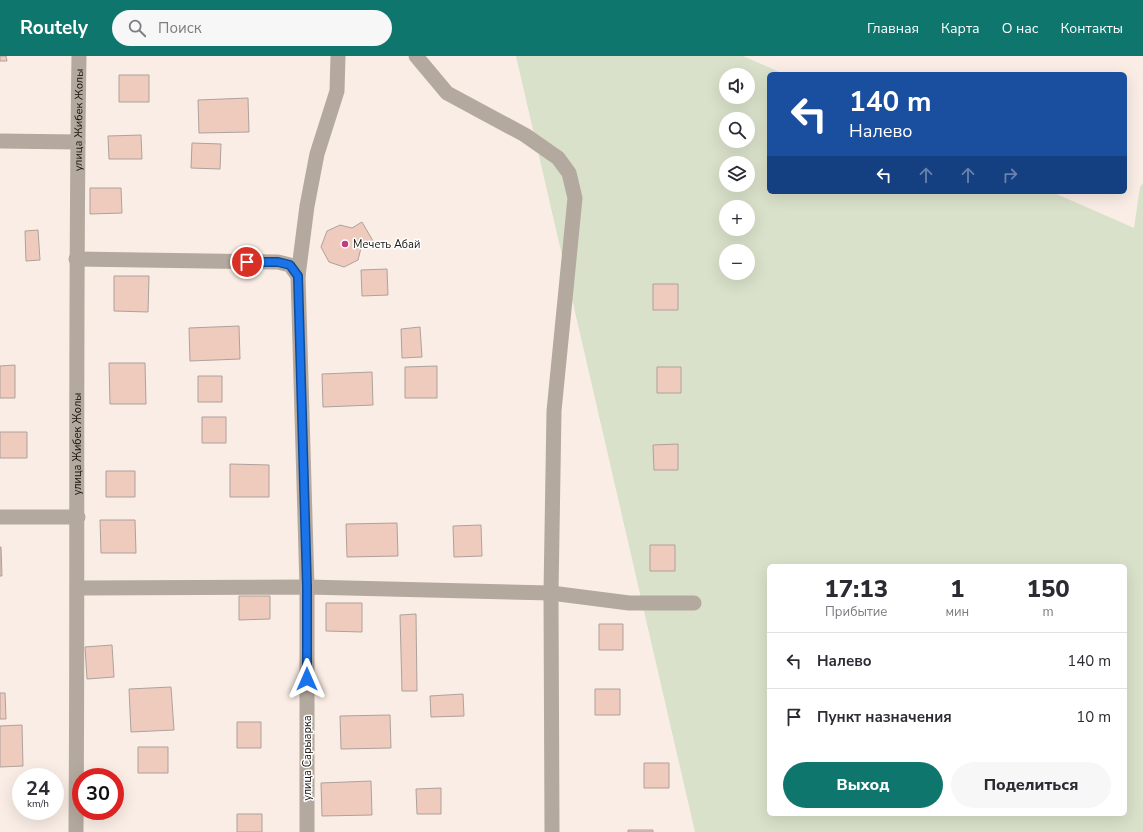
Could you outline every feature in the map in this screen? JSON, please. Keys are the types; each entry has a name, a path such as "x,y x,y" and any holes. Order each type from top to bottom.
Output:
{"street":[{"name":"улица Жибек Жолы","path":"76,832 78,517 76,259 79,56"},
{"name":"улица Сарыарка","path":"307,832 307,587 298,276 307,206 317,154 336,91 338,56"},
{"path":"416,56 447,93 525,135 558,158 569,174 575,198 554,411 551,593 552,832"},
{"path":"0,141 78,142"},
{"path":"76,259 278,262 290,265 298,276"},
{"path":"0,517 78,517"},
{"path":"78,588 307,587 551,593 629,603 694,603"}],"green space":[{"path":"516,56 743,56 779,72 767,72 767,194 1057,194 1134,228 1140,187 1143,183 1143,832 695,832"}],"building":[{"path":"0,56 6,56 7,61 0,61"},
{"path":"119,75 149,75 149,102 119,102"},
{"path":"248,98 249,132 199,133 198,100"},
{"path":"141,135 142,159 109,159 108,136"},
{"path":"192,143 221,144 220,169 191,168"},
{"path":"90,188 121,188 122,213 90,214"},
{"name":"Мечеть Абай","path":"362,222 373,241 361,248 358,260 344,267 329,262 321,247 327,231 340,225 352,228"},
{"path":"38,230 40,260 26,261 25,231"},
{"path":"387,269 388,295 362,296 361,270"},
{"path":"114,276 149,276 148,312 114,311"},
{"path":"653,284 678,284 678,310 653,310"},
{"path":"239,326 240,359 190,361 189,328"},
{"path":"420,327 422,357 402,358 401,329"},
{"path":"109,363 145,363 146,404 110,404"},
{"path":"15,365 15,398 0,398 0,366"},
{"path":"437,366 437,398 405,398 405,367"},
{"path":"657,367 681,367 681,393 657,393"},
{"path":"372,372 373,405 323,407 322,374"},
{"path":"198,376 222,376 222,402 198,402"},
{"path":"202,417 226,417 226,443 202,443"},
{"path":"0,432 27,432 27,458 0,458"},
{"path":"678,444 678,470 654,470 653,445"},
{"path":"230,464 269,465 269,497 230,497"},
{"path":"106,471 135,471 135,497 106,497"},
{"path":"100,520 135,520 136,553 101,553"},
{"path":"397,523 398,556 347,557 346,524"},
{"path":"481,525 482,556 454,557 453,526"},
{"path":"650,545 675,545 675,571 650,571"},
{"path":"1,547 2,576 0,576"},
{"path":"239,596 270,596 270,619 239,620"},
{"path":"326,603 362,603 362,632 326,631"},
{"path":"416,614 417,691 402,691 400,615"},
{"path":"599,624 623,624 623,650 599,650"},
{"path":"112,645 114,677 87,679 85,647"},
{"path":"171,687 174,730 131,732 129,689"},
{"path":"595,689 620,689 620,715 595,715"},
{"path":"0,693 5,693 6,719 0,719"},
{"path":"463,694 464,716 431,717 430,696"},
{"path":"390,715 391,748 341,749 340,716"},
{"path":"237,722 261,722 261,748 237,748"},
{"path":"22,725 23,766 0,767 0,726"},
{"path":"138,747 168,747 168,773 138,773"},
{"path":"644,763 669,763 669,788 644,788"},
{"path":"371,781 372,815 322,816 321,783"},
{"path":"441,788 441,814 417,814 416,789"},
{"path":"237,814 262,814 262,832 237,832"},
{"path":"628,830 653,830 653,832 628,832"}],"place":[{"name":"Мечеть Абай","path":"345,244"}],"route":[{"path":"247,262 278,262 290,265 298,276 307,587 307,679"}]}
